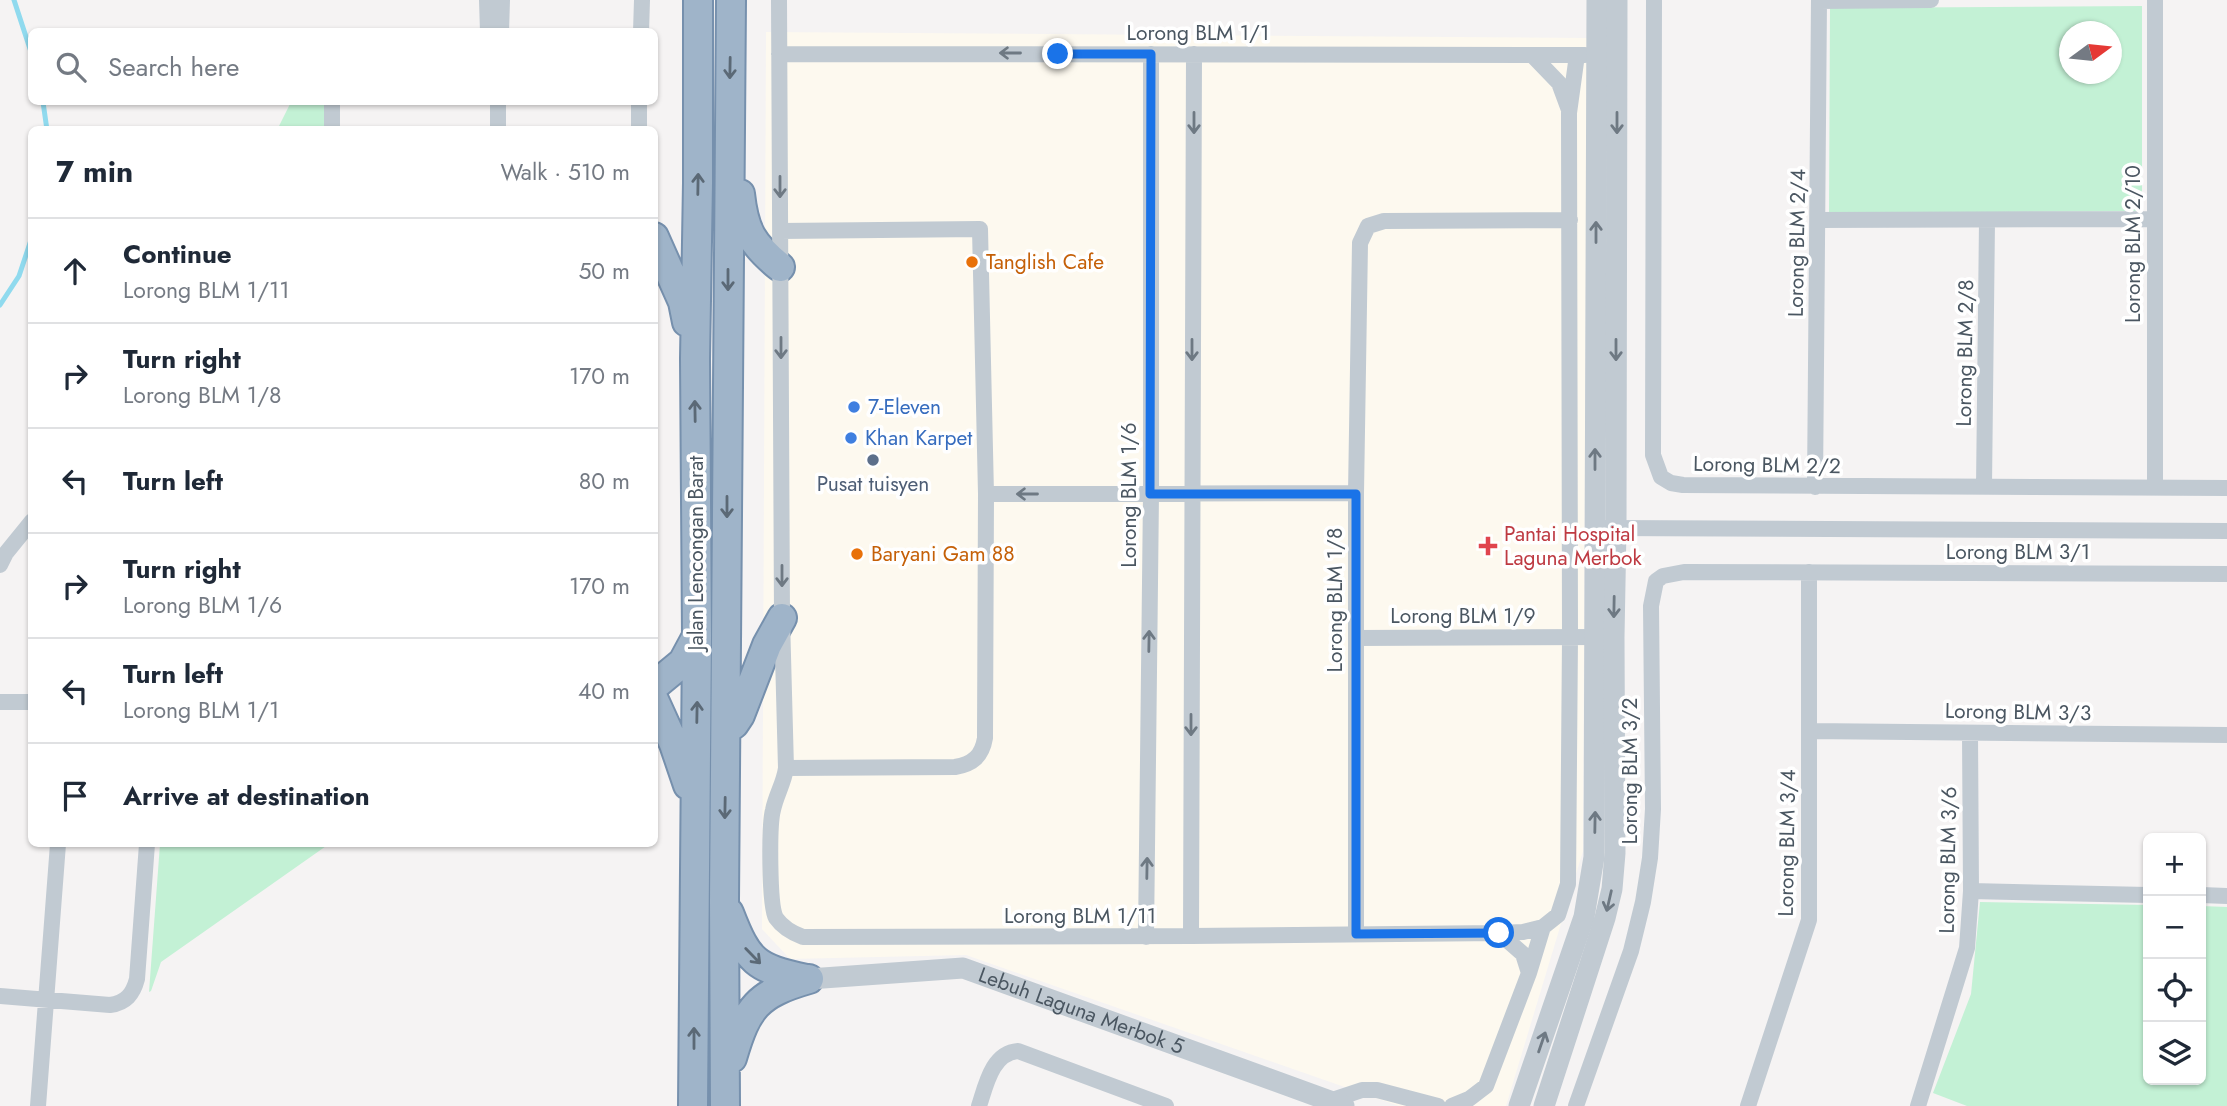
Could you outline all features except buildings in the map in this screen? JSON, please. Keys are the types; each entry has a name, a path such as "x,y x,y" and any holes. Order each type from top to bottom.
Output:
{"highway":[{"name":"Jalan Lencongan Barat","path":"693,1106 698,0"},
{"name":"Jalan Lencongan Barat","path":"724,1094 731,0"},
{"path":"729,163 739,184 744,225 762,252 780,267"},
{"path":"658,246 683,302 695,359"},
{"path":"727,729 740,715 767,645 782,618"},
{"path":"658,683 683,662 697,636"},
{"path":"658,710 686,774 695,818"},
{"path":"724,901 739,939 751,958 775,972 809,979"},
{"path":"724,1094 741,1026 750,1011 781,987 809,979"}],"street":[{"path":"488,0 488,28"},
{"path":"501,28 502,0"},
{"path":"641,28 642,0"},
{"path":"779,0 780,267 782,618 786,768 956,767 972,762 980,755 985,738 986,494 980,229 780,231"},
{"path":"1519,1106 1580,930 1590,886 1596,824 1605,637 1606,528 1597,0"},
{"path":"1569,113 1597,55 1617,0"},
{"name":"Lorong BLM 2/2","path":"1654,0 1653,455 1661,477 1671,483 1683,485 2227,488"},
{"path":"1819,1 1931,0"},
{"name":"Lorong BLM 2/10","path":"2155,0 2155,487"},
{"name":"Lorong BLM 2/4","path":"1815,487 1819,1"},
{"name":"Lorong BLM 1/1","path":"779,54 1597,55"},
{"name":"Lorong BLM 1/6","path":"1146,937 1151,54"},
{"path":"1191,936 1194,54"},
{"path":"1452,1106 1469,1099 1486,1086 1543,927 1558,915 1562,907 1569,873 1569,113 1559,83 1532,55"},
{"path":"332,105 332,126"},
{"path":"498,105 498,126"},
{"path":"639,105 639,126"},
{"path":"1818,220 2154,219"},
{"name":"Lorong BLM 1/8","path":"1356,934 1356,494 1360,243 1368,226 1384,221 1570,220"},
{"name":"Lorong BLM 2/8","path":"1984,487 1987,221"},
{"path":"986,494 1356,494"},
{"path":"1606,528 2227,531"},
{"path":"0,565 6,553 28,529"},
{"name":"Lorong BLM 3/2","path":"1576,1106 1631,951 1650,858 1653,809 1651,606 1656,581 1663,576 1684,572 1809,572"},
{"name":"Lorong BLM 3/1","path":"1809,572 2227,574"},
{"name":"Lorong BLM 3/4","path":"1748,1106 1809,920 1809,572"},
{"path":"1544,1106 1612,889 1615,853 1605,637"},
{"name":"Lorong BLM 1/9","path":"1356,638 1605,637"},
{"path":"0,702 28,702"},
{"name":"Lorong BLM 3/3","path":"1809,731 2227,735"},
{"name":"Lorong BLM 3/6","path":"1921,1105 1967,948 1972,891 1970,733"},
{"name":"Lorong BLM 1/11","path":"786,768 772,812 772,907 775,917 783,926 803,937 1499,933 1523,932 1543,927"},
{"path":"38,1106 58,847"},
{"path":"0,996 110,1005 129,998 137,979 146,847"},
{"path":"1972,891 2143,894"},
{"path":"2206,895 2227,896"},
{"path":"1499,933 1523,954 1529,972"},
{"name":"Lebuh Laguna Merbok 5","path":"809,979 963,968 1337,1103"},
{"path":"979,1106 991,1071 998,1060 1018,1051 1138,1101 1166,1106"},
{"path":"1337,1103 1362,1090 1377,1090 1437,1106"}],"shaded area":[{"path":"766,32 1587,38 1583,851 1506,1106 1399,1106 966,955 790,959 762,929"}],"green space":[{"path":"2142,6 2142,211 1829,213 1830,8"},
{"path":"290,105 325,105 325,126 279,126"},
{"path":"160,847 325,847 161,962 149,992"},
{"path":"1980,902 2143,905 2143,1085 2206,1085 2206,906 2227,907 2227,1106 1967,1106 1933,1093 1971,994"}],"waterway":[{"path":"14,0 28,43"},
{"path":"43,105 46,126"},
{"path":"0,305 19,276 28,249"}],"place":[{"name":"Tanglish Cafe","path":"972,262"},
{"name":"7-Eleven","path":"854,407"},
{"name":"Khan Karpet","path":"851,438"},
{"name":"Pusat tuisyen","path":"873,460"},
{"name":"Pantai Hospital Laguna Merbok","path":"1488,546"},
{"name":"Baryani Gam 88","path":"857,554"}],"route":[{"path":"1058,54 1151,54 1150,494 1356,494 1356,934 1499,933"}]}
